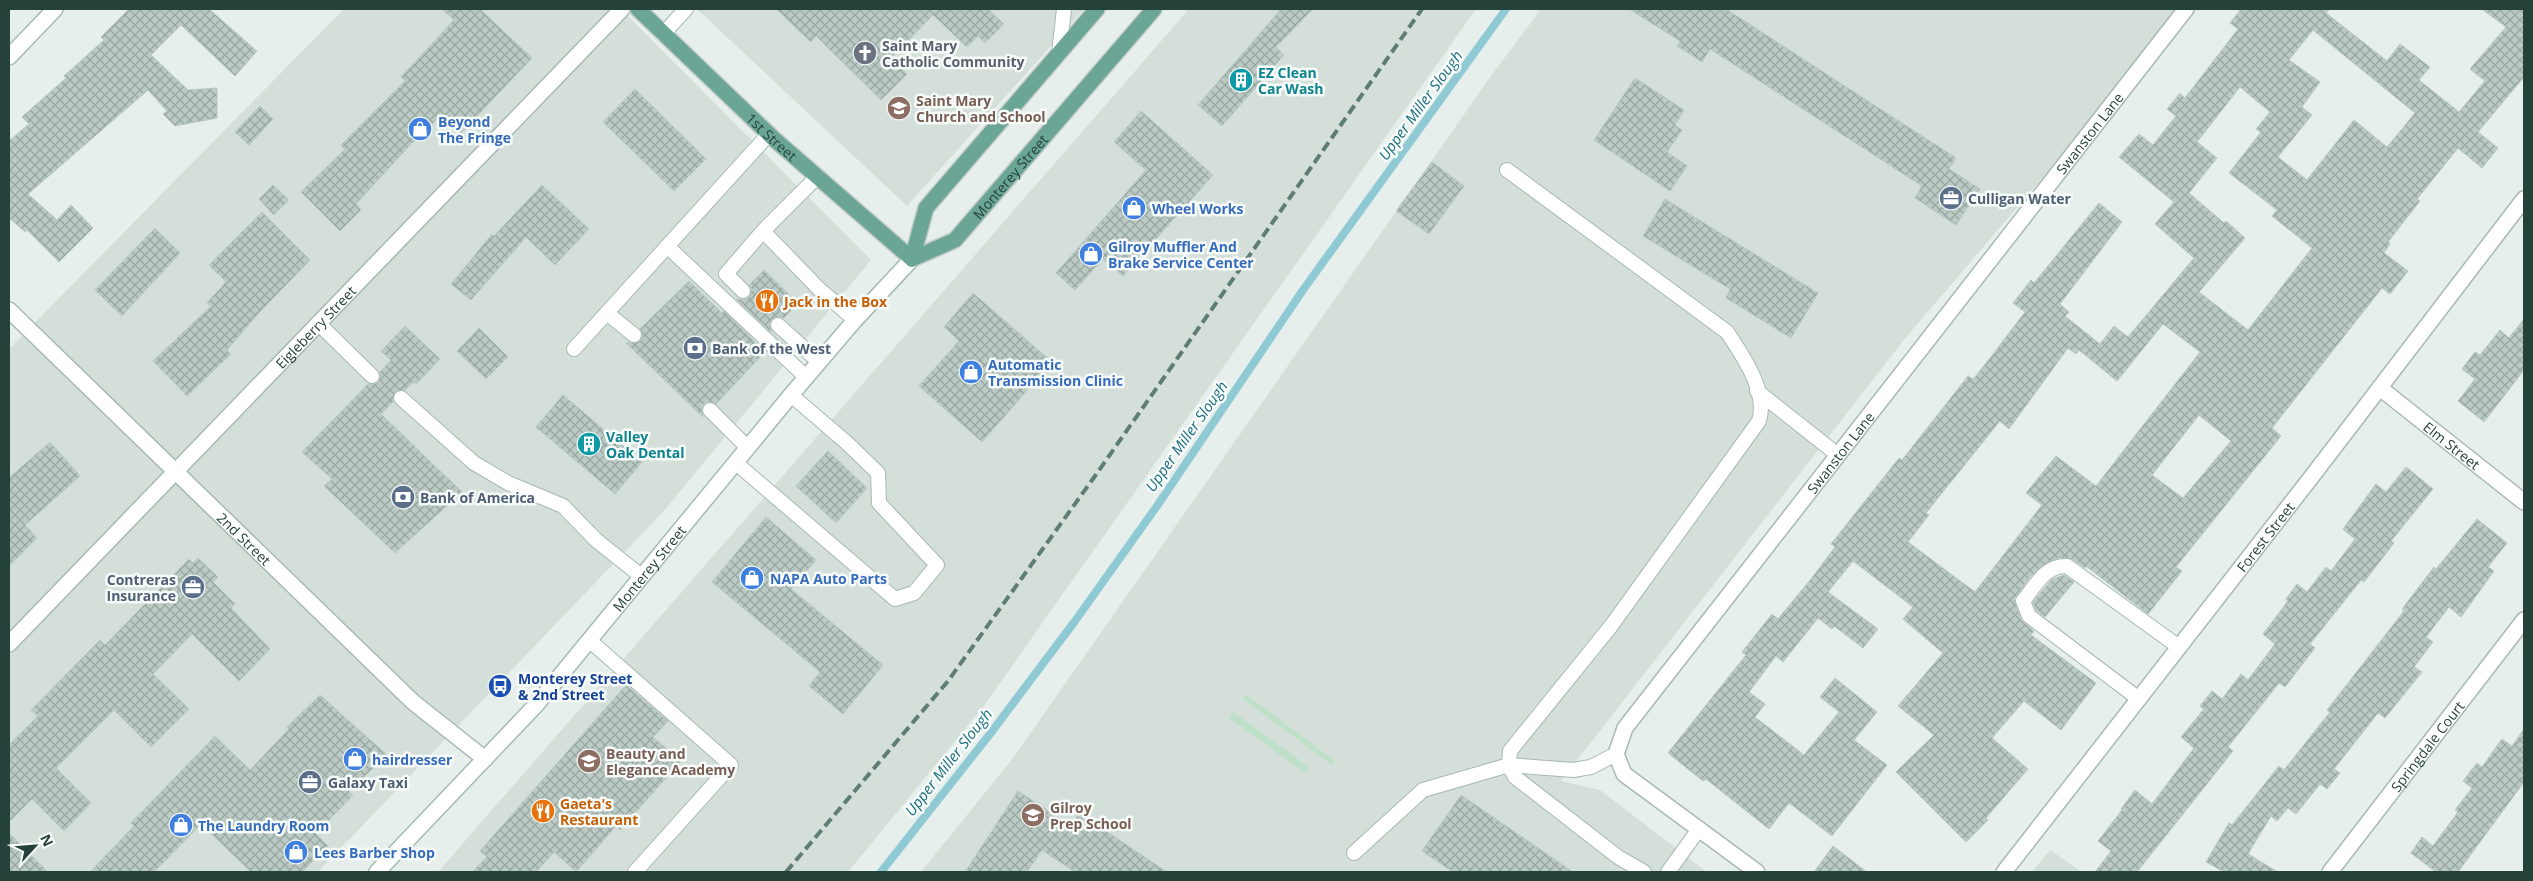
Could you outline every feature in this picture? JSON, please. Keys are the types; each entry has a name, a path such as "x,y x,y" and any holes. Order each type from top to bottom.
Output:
{"main road":[{"name":"1st Street","path":"638,9 769,134 912,259"},
{"name":"Monterey Street","path":"912,259 926,208 1097,9"},
{"name":"Monterey Street","path":"912,259 955,240 1154,9"}],"street":[{"path":"9,57 55,9"},
{"name":"Eigleberry Street","path":"9,644 622,9"},
{"name":"Swanston Lane","path":"1616,754 1625,728 2186,9"},
{"name":"Forest Street","path":"2004,872 2380,388 2524,199"},
{"name":"Monterey Street","path":"377,872 536,705 806,377 855,320 912,259"},
{"name":"2nd Street","path":"9,310 413,702 484,758"},
{"name":"Elm Street","path":"2380,388 2524,502"},
{"name":"Springdale Court","path":"2330,872 2524,620"},
{"path":"1616,754 1624,774 1757,872"}],"lane":[{"path":"663,34 686,9"},
{"path":"1059,53 1064,9"},
{"path":"574,349 769,134"},
{"path":"1507,170 1727,332 1746,360 1762,411 1759,421 1611,626 1510,751 1509,765 1515,777 1618,857 1644,872"},
{"path":"743,291 726,274 763,231 818,176"},
{"path":"763,231 820,289 855,320"},
{"path":"667,246 806,377"},
{"path":"607,312 634,336"},
{"path":"318,323 372,376"},
{"path":"778,325 819,362"},
{"path":"1757,391 1838,455"},
{"path":"736,463 895,599 914,593 936,565 878,502 878,474 847,443 791,395"},
{"path":"401,398 474,463 508,483 564,506 596,540 641,576"},
{"path":"710,410 748,448"},
{"path":"2139,699 2029,616 2023,601 2048,570 2058,566 2067,566 2179,647"},
{"path":"589,640 731,765 635,872"},
{"path":"1354,853 1423,790 1509,765 1573,770 1591,767 1616,754"},
{"path":"1668,872 1700,830"}],"shaded area":[{"path":"344,9 621,9 871,260 663,512 318,872 9,872 9,349"},
{"name":"Saint Mary Church and School","path":"697,9 1084,9 907,206"},
{"path":"1189,9 1476,9 983,707 848,872 438,872"},
{"path":"1541,9 2187,9 1903,341 1561,781 1600,790 1707,872 921,872 1013,758 1491,76"},
{"path":"2050,850 2059,856 2082,872 2032,872"}],"green space":[{"path":"1247,695 1335,761 1332,765 1243,699"},
{"path":"1233,712 1309,767 1305,773 1229,718"}],"building":[{"path":"129,9 209,9 257,51 235,76 181,25 151,55 188,90 217,88 217,118 175,126 163,114 167,111 148,90 28,194 57,220 71,205 93,228 59,262 27,230 25,232 9,218 9,141 29,124 22,117 66,78 64,76 104,40 101,37"},
{"path":"442,9 480,9 532,58 461,133 442,115 412,143 356,204 361,210 340,231 301,192 345,149 341,145 405,81 401,77 454,20"},
{"name":"Saint Mary Catholic Community","path":"776,9 988,9 1004,24 985,43 978,36 967,47 933,15 891,58 907,74 881,100 816,36 811,42"},
{"name":"EZ Clean Car Wash","path":"1281,9 1313,9 1276,47 1284,55 1222,126 1198,105"},
{"path":"1629,9 1726,9 1956,158 1949,169 1980,189 1956,225 1915,198 1922,186 1710,49 1702,62 1677,46 1680,41"},
{"path":"2241,9 2330,9 2326,13 2387,61 2400,44 2430,67 2419,80 2459,112 2485,81 2470,69 2506,27 2482,9 2524,9 2524,77 2478,132 2498,148 2482,168 2458,148 2417,199 2420,201 2388,242 2390,244 2384,253 2408,271 2390,294 2382,288 2272,428 2281,436 2176,567 2182,571 2148,614 2086,566 2085,568 2072,559 2059,558 2050,561 2030,577 2014,599 2021,620 2034,631 2031,635 2096,683 2061,730 2024,701 1992,738 2028,769 1986,818 1988,820 1966,842 1896,772 1934,735 1898,706 1943,653 1903,619 1913,607 1853,561 1828,592 1878,629 1863,648 1834,626 1832,629 1818,618 1783,662 1776,656 1749,692 1765,704 1755,717 1804,755 1839,712 1820,697 1835,678 1877,712 1854,740 1887,765 1832,836 1789,803 1769,829 1706,779 1703,781 1668,753 1746,655 1742,652 1772,614 1778,619 1811,579 1835,547 1831,544 1899,458 1902,460 1968,376 1973,379 1987,362 2025,312 2013,303 2031,280 2034,283 2099,203 2122,222 2060,304 2069,312 2065,316 2100,344 2114,326 2128,337 2194,258 2155,224 2174,202 2119,157 2139,134 2153,145 2176,116 2167,109 2180,93 2185,98 2238,29 2230,23","holes":["2313,30 2415,113 2387,147 2354,120 2307,180 2278,157 2312,115 2302,107 2320,82 2289,60","2240,87 2270,112 2256,129 2261,132 2229,173 2277,210 2272,216 2312,248 2248,330 2199,292 2245,238 2189,193 2217,158 2197,142","2163,324 2200,352 2096,486 2056,456 2026,493 2042,505 1975,592 1908,542 1929,515 1926,513 2000,421 2009,429 2068,348 2076,354 2079,350 2117,381","2199,415 2231,441 2183,498 2152,475"]},
{"path":"1635,78 1684,110 1675,125 1682,130 1667,152 1687,166 1670,191 1594,140"},
{"path":"635,89 706,159 674,191 603,122"},
{"path":"260,106 273,119 249,145 235,132"},
{"path":"1141,111 1213,175 1123,276 1103,259 1075,290 1056,273 1146,170 1114,142"},
{"path":"1432,162 1464,186 1429,234 1396,211"},
{"path":"273,185 289,200 274,215 259,199"},
{"path":"542,185 589,229 555,265 526,237 471,300 451,284 492,234 494,236"},
{"path":"1665,199 1818,293 1791,338 1726,298 1730,289 1643,236"},
{"path":"262,212 310,260 258,314 227,350 231,354 187,396 153,361 211,306 207,303 226,282 209,265"},
{"path":"155,228 180,253 122,316 95,290"},
{"name":"Jack in the Box","path":"764,270 798,303 784,318 779,316 772,319 769,324 771,332 736,299 745,300 749,297 752,289 749,285"},
{"name":"Bank of the West","path":"689,281 722,313 724,311 765,352 716,404 708,401 704,404 701,408 703,417 626,343 640,341 643,336 640,329"},
{"path":"973,293 1052,362 982,442 919,386 959,341 944,327"},
{"path":"2524,319 2524,370 2484,422 2458,401 2475,379 2462,369 2475,352 2480,355 2500,330 2509,338"},
{"path":"405,326 440,359 416,384 413,382 405,390 395,392 393,402 381,414 462,492 395,553 324,486 332,479 302,452 368,384 379,382 380,372 391,360 381,351"},
{"path":"479,328 508,357 486,379 457,351"},
{"name":"Valley Oak Dental","path":"563,395 642,462 615,494 536,427"},
{"path":"50,442 80,476 25,525 37,538 9,566 9,478"},
{"path":"828,451 867,488 836,523 796,486"},
{"path":"2406,467 2433,489 2391,541 2394,543 2364,582 2361,580 2310,644 2315,648 2285,687 2279,683 2228,747 2233,751 2137,872 2095,872 2111,851 2098,841 2135,790 2152,804 2194,748 2181,737 2204,709 2200,706 2212,691 2222,699 2241,674 2248,680 2275,644 2263,634 2288,601 2286,599 2297,584 2307,592 2326,567 2331,571 2355,539 2343,529 2376,484 2386,492"},
{"path":"766,517 816,560 791,589 883,665 843,714 809,686 820,672 712,582"},
{"path":"2477,519 2507,543 2488,567 2494,571 2461,617 2449,607 2426,637 2433,642 2414,667 2422,672 2385,718 2378,713 2334,769 2340,773 2327,789 2320,784 2296,814 2288,808 2277,821 2271,816 2248,854 2278,872 2224,872 2206,862 2229,823 2232,825 2279,766 2284,770 2330,712 2327,710 2404,611 2402,609 2434,567 2436,569"},
{"path":"198,558 218,577 213,582 235,604 231,608 270,649 239,681 192,634 153,674 189,709 151,747 114,710 56,768 91,803 64,831 32,799 9,822 9,745 38,716 31,710 100,640 105,645 189,559 193,563"},
{"path":"2064,575 2074,582 2045,617 2036,610 2033,602 2052,579"},
{"path":"626,685 668,721 653,737 681,761 620,830 616,826 576,872 554,852 536,872 472,872 487,857 480,851"},
{"path":"320,695 387,755 349,791 353,795 316,834 328,846 302,872 251,872 201,824 154,872 90,872 134,826 131,823 215,736 250,770 289,729 287,727"},
{"path":"2524,729 2524,782 2458,872 2436,872 2411,853 2422,837 2433,846 2458,812 2455,810 2472,788 2463,781 2477,763 2482,767 2502,739 2512,746"},
{"path":"1018,791 1071,826 1079,813 1167,872 1075,872 1042,850 1027,872 965,872"},
{"path":"1461,795 1573,872 1453,872 1422,851"},
{"path":"9,833 48,872 9,872"},
{"path":"1833,846 1867,872 1814,872"}],"waterway":[{"name":"Upper Miller Slough","path":"881,872 990,734 1075,621 1157,506 1303,290 1506,9"}],"railway":[{"path":"786,872 948,681 1095,476 1422,9"}],"place":[{"name":"Saint Mary Catholic Community","path":"865,53"},
{"name":"EZ Clean Car Wash","path":"1241,80"},
{"name":"Saint Mary Church and School","path":"899,108"},
{"name":"Beyond The Fringe","path":"420,129"},
{"name":"Culligan Water","path":"1951,198"},
{"name":"Wheel Works","path":"1134,208"},
{"name":"Gilroy Muffler And Brake Service Center","path":"1091,254"},
{"name":"Jack in the Box","path":"767,301"},
{"name":"Bank of the West","path":"695,348"},
{"name":"Automatic Transmission Clinic","path":"971,372"},
{"name":"Valley Oak Dental","path":"589,444"},
{"name":"Bank of America","path":"403,497"},
{"name":"NAPA Auto Parts","path":"752,578"},
{"name":"Contreras Insurance","path":"193,587"},
{"name":"Monterey Street & 2nd Street","path":"500,686"},
{"name":"hairdresser","path":"355,759"},
{"name":"Beauty and Elegance Academy","path":"589,761"},
{"name":"Galaxy Taxi","path":"310,782"},
{"name":"Gaeta's Restaurant","path":"543,811"},
{"name":"Gilroy Prep School","path":"1033,815"},
{"name":"The Laundry Room","path":"181,825"},
{"name":"Lees Barber Shop","path":"296,852"}]}
